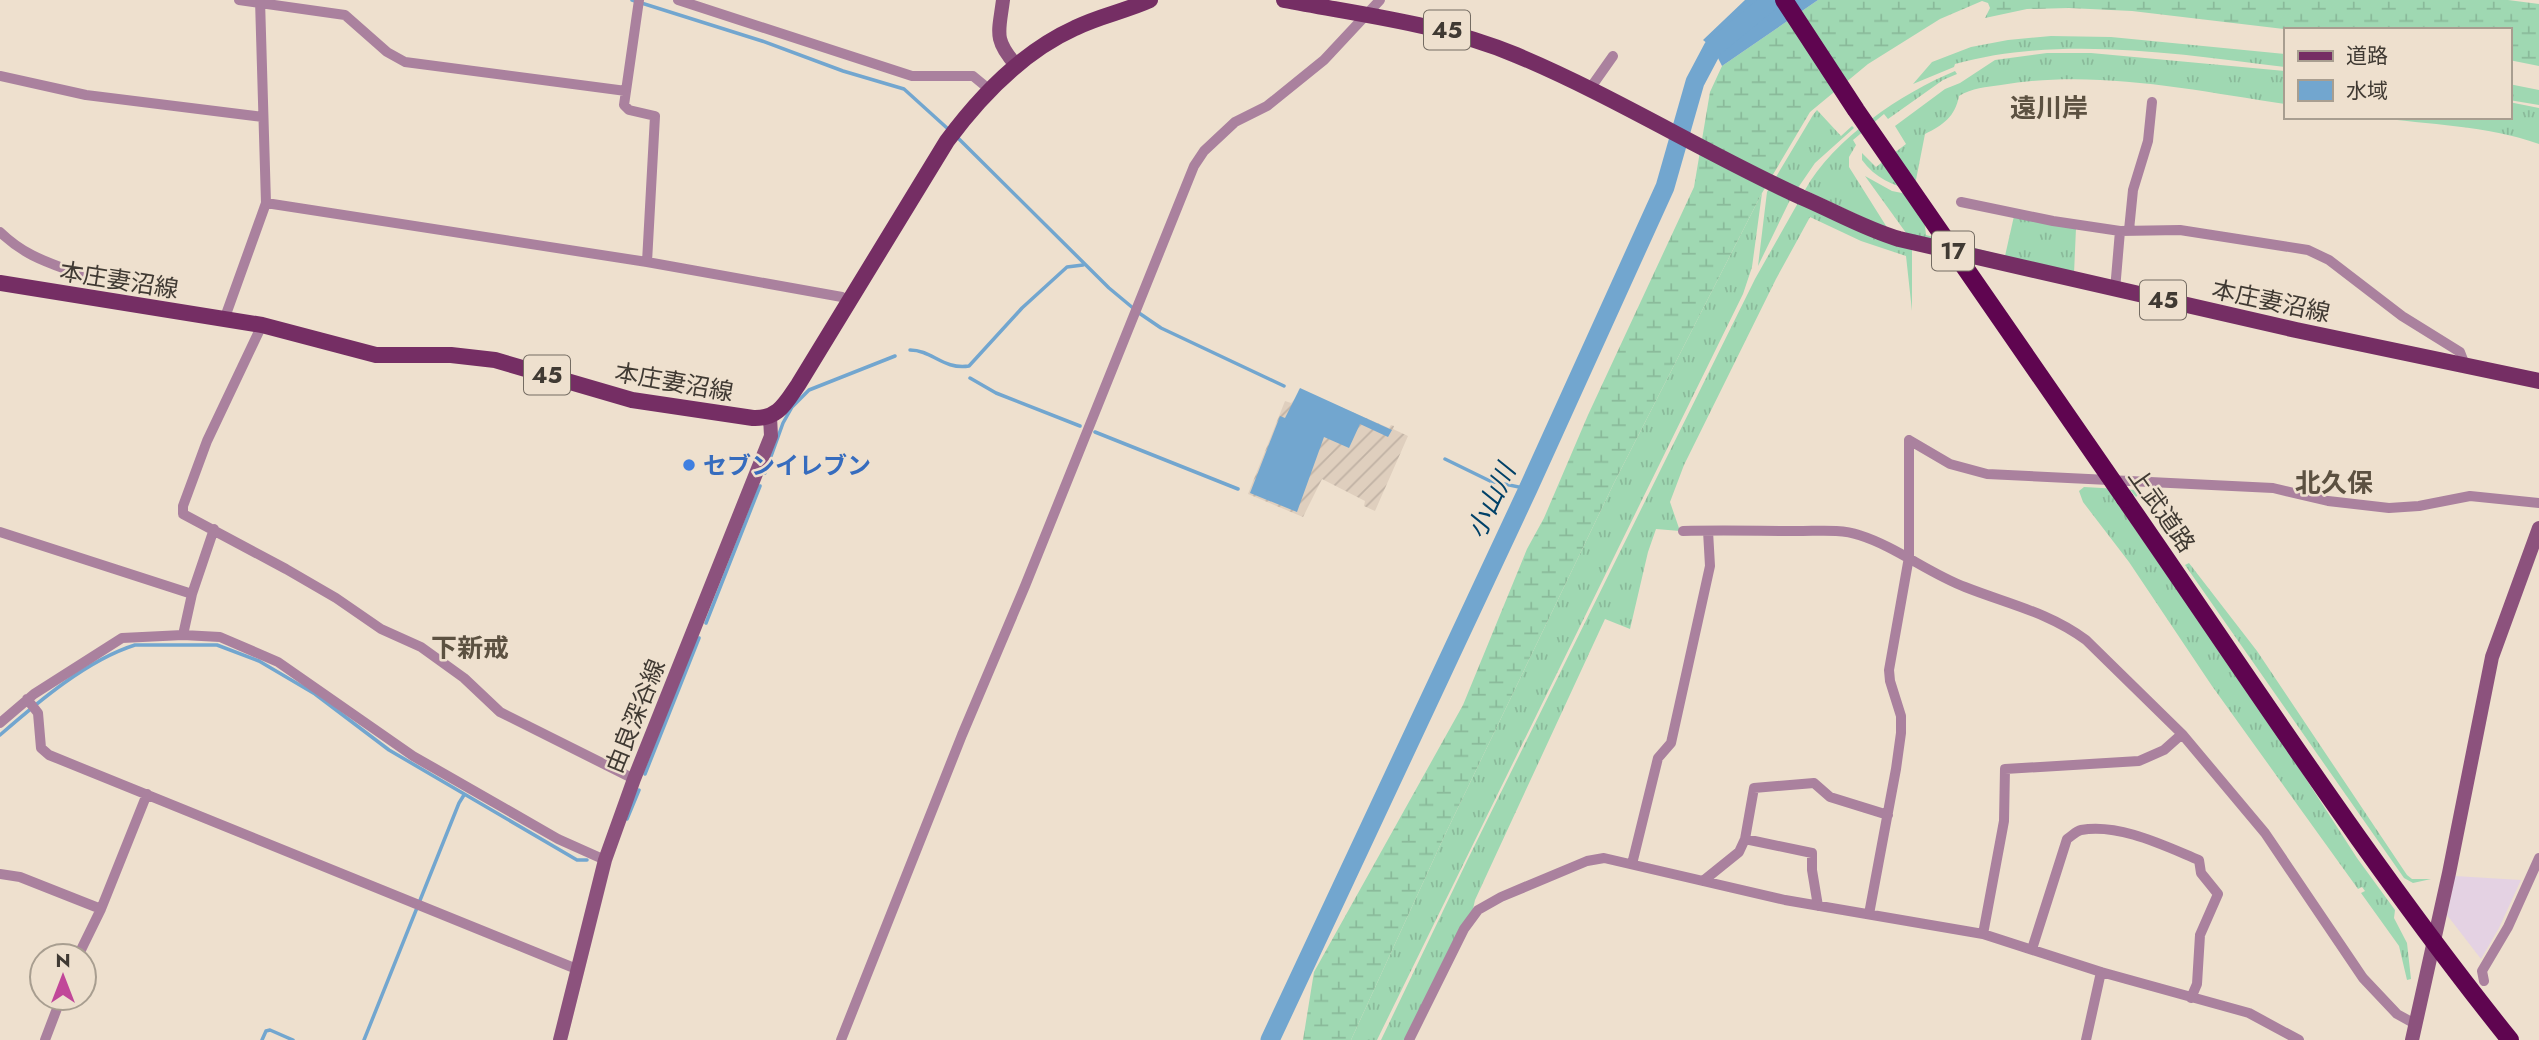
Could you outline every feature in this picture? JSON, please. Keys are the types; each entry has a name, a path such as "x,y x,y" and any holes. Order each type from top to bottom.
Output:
{"highway":[{"name":"上武道路","path":"1784,0 1856,110 2458,977 2510,1040"}],"main road":[{"path":"1003,0 1000,42 1002,49 1016,65"},
{"path":"770,417 783,408 798,385 947,141 990,90 1016,65 1053,39 1073,28 1150,0"},
{"name":"45","path":"1284,0 1452,31 1519,56 1594,93"},
{"name":"本庄妻沼線","path":"1594,93 1796,194 1880,233 1899,239 2115,290 2539,381"},
{"name":"本庄妻沼線","path":"0,283 262,325 376,355 451,355 495,360 632,400 753,418 770,417"},
{"name":"由良深谷線","path":"560,1040 605,860 634,779 771,436 770,417"},
{"path":"2412,1040 2492,657 2539,528"}],"street":[{"path":"239,0 345,15 387,52 405,62 626,91"},
{"path":"639,0 624,105 629,110 655,116 647,262"},
{"path":"678,0 912,76 973,76 990,90"},
{"path":"841,1040 1194,166 1203,151 1234,122 1261,110 1324,60 1380,0"},
{"path":"224,320 266,204 260,2"},
{"path":"1594,93 1613,56"},
{"path":"0,76 86,95 263,117"},
{"path":"2115,290 2133,190 2148,141 2152,102"},
{"path":"1961,202 2053,221 2125,230 2180,230 2308,250 2329,260 2402,316 2460,352 2465,365"},
{"path":"266,204 647,262 849,301"},
{"path":"0,232 18,249 79,274"},
{"path":"262,325 207,441 183,513 336,598 381,629 421,647 464,678 500,712 634,779"},
{"path":"1869,914 1896,769 1901,716 1889,670 1909,557 1909,440 1950,464 1987,474 2273,488 2328,501 2389,508 2418,506 2470,496 2539,503"},
{"path":"183,635 192,594 215,529"},
{"path":"1632,864 1658,758 1671,743 1710,566 1708,530"},
{"path":"1683,531 1828,531 1857,534 1909,557 1956,584 2041,613 2066,626 2086,640 2182,734 2265,833 2363,978 2397,1014 2415,1024"},
{"path":"0,532 192,594"},
{"path":"0,723 27,699 122,638 183,635 220,637 268,657 413,756 558,839 605,860"},
{"path":"27,699 38,713 41,748 44,752 579,970"},
{"path":"1983,934 2004,821 2006,769 2139,761 2164,750 2182,734"},
{"path":"1703,881 1739,852 1745,839 1754,788 1814,783 1830,797 1888,815"},
{"path":"85,942 101,909 147,794"},
{"path":"2032,949 2067,839 2079,830 2108,830 2150,839 2199,860 2200,873 2218,894 2200,935 2197,984 2190,998"},
{"path":"1745,839 1812,853 1818,906"},
{"path":"1409,1040 1464,929 1478,910 1501,897 1587,861 1604,858 1818,906 1983,934 2101,972 2249,1013 2299,1040"},
{"path":"2484,981 2482,971 2535,879 2539,858"},
{"path":"0,874 20,877 101,909"},
{"path":"2086,1040 2101,972"},
{"path":"45,1040 56,1012"}],"shaded area":[{"path":"1299,389 1389,428 1394,426 1393,429 1408,436 1375,511 1364,506 1365,501 1322,479 1303,517 1248,494 1285,401 1291,403 1297,397"},
{"path":"2455,876 2521,880 2481,959 2447,915"}],"green space":[{"path":"1818,0 2508,0 2539,4 2539,66 2511,60 2511,28 2284,29 2132,11 2069,8 2027,9 1985,18 1990,8 1988,3 1982,1 1940,19 1868,64 1810,112 1762,193 1614,483 1443,839 1351,1040 1303,1040 1314,972 1463,705 1527,549 1544,518 1588,415 1694,187 1710,92 1722,66"},
{"path":"2051,36 2111,37 2284,54 2284,67 2120,50 2037,50 1995,55 1955,64 1954,67 1913,84 1932,62 1971,47"},
{"path":"2047,53 2091,53 2284,71 2284,104 2108,80 2072,79 1990,86 1959,96 1955,110 1947,120 1925,134 1914,190 1885,180 1862,160 1862,153 1876,167 1906,144 1895,126 1945,89 1960,83 1995,60"},
{"path":"1955,71 1957,74 1943,80 1888,119 1884,114 1853,140 1856,145 1849,157 1849,167 1888,229 1805,190 1833,153 1871,120 1913,92"},
{"path":"2511,84 2539,90 2539,105 2511,100"},
{"path":"2511,102 2539,108 2539,144 2478,129 2391,119 2511,119"},
{"path":"1817,110 1841,136 1852,126 1854,128 1815,163 1791,198 1758,266 1767,192"},
{"path":"1865,176 1892,191 1922,197 1926,235 2005,256 2014,216 2076,228 2074,274 1909,237"},
{"path":"1762,193 1752,267 1743,294 1377,1040 1351,1040 1443,839 1614,483"},
{"path":"1799,201 1912,249 1912,311 1906,256 1861,241 1810,217 1776,279 1684,465 1670,502 1680,531 1656,529 1630,629 1605,619 1473,909 1405,1040 1381,1040 1755,279"},
{"path":"2084,487 2137,490 2140,493 2136,497 2131,491 2118,500 2124,513 2270,723 2357,858 2395,910 2394,918 2407,943 2411,979 2407,980 2399,946 2361,893 2365,891 2362,887 2358,889 2212,686 2129,562 2083,502 2079,491"},
{"path":"2189,563 2257,651 2407,875 2412,879 2431,879 2413,883 2404,878 2185,565"}],"water":[{"path":"1745,0 1818,0 1722,66 1713,48 1703,40"},
{"path":"1300,388 1392,430 1388,437 1360,424 1349,448 1324,437 1297,512 1250,493 1280,416 1285,418"}],"waterway":[{"path":"632,0 904,89 947,128"},
{"name":"小山川","path":"1270,1040 1528,489 1665,187 1695,82 1713,48 1772,0"},
{"path":"958,138 1109,288 1139,313 1161,328 1284,386"},
{"path":"910,350 925,353 952,365 969,366 1022,308 1067,267 1083,265"},
{"path":"765,473 783,423 792,407 809,390 895,356"},
{"path":"970,378 996,393 1080,426"},
{"path":"1095,432 1238,489"},
{"path":"1445,459 1490,481 1528,489"},
{"path":"706,623 760,486"},
{"path":"645,774 699,638"},
{"path":"0,735 64,683 117,652 135,645 217,645 259,661 315,694 389,750 577,860 587,860"},
{"path":"627,819 639,790"},
{"path":"364,1040 464,795"},
{"path":"262,1040 266,1031 270,1030 293,1040"}],"place":[{"name":"セブンイレブン","path":"689,465"}],"district":[{"name":"遠川岸","path":"2049,108"},
{"name":"北久保","path":"2334,483"},
{"name":"下新戒","path":"470,648"}]}
